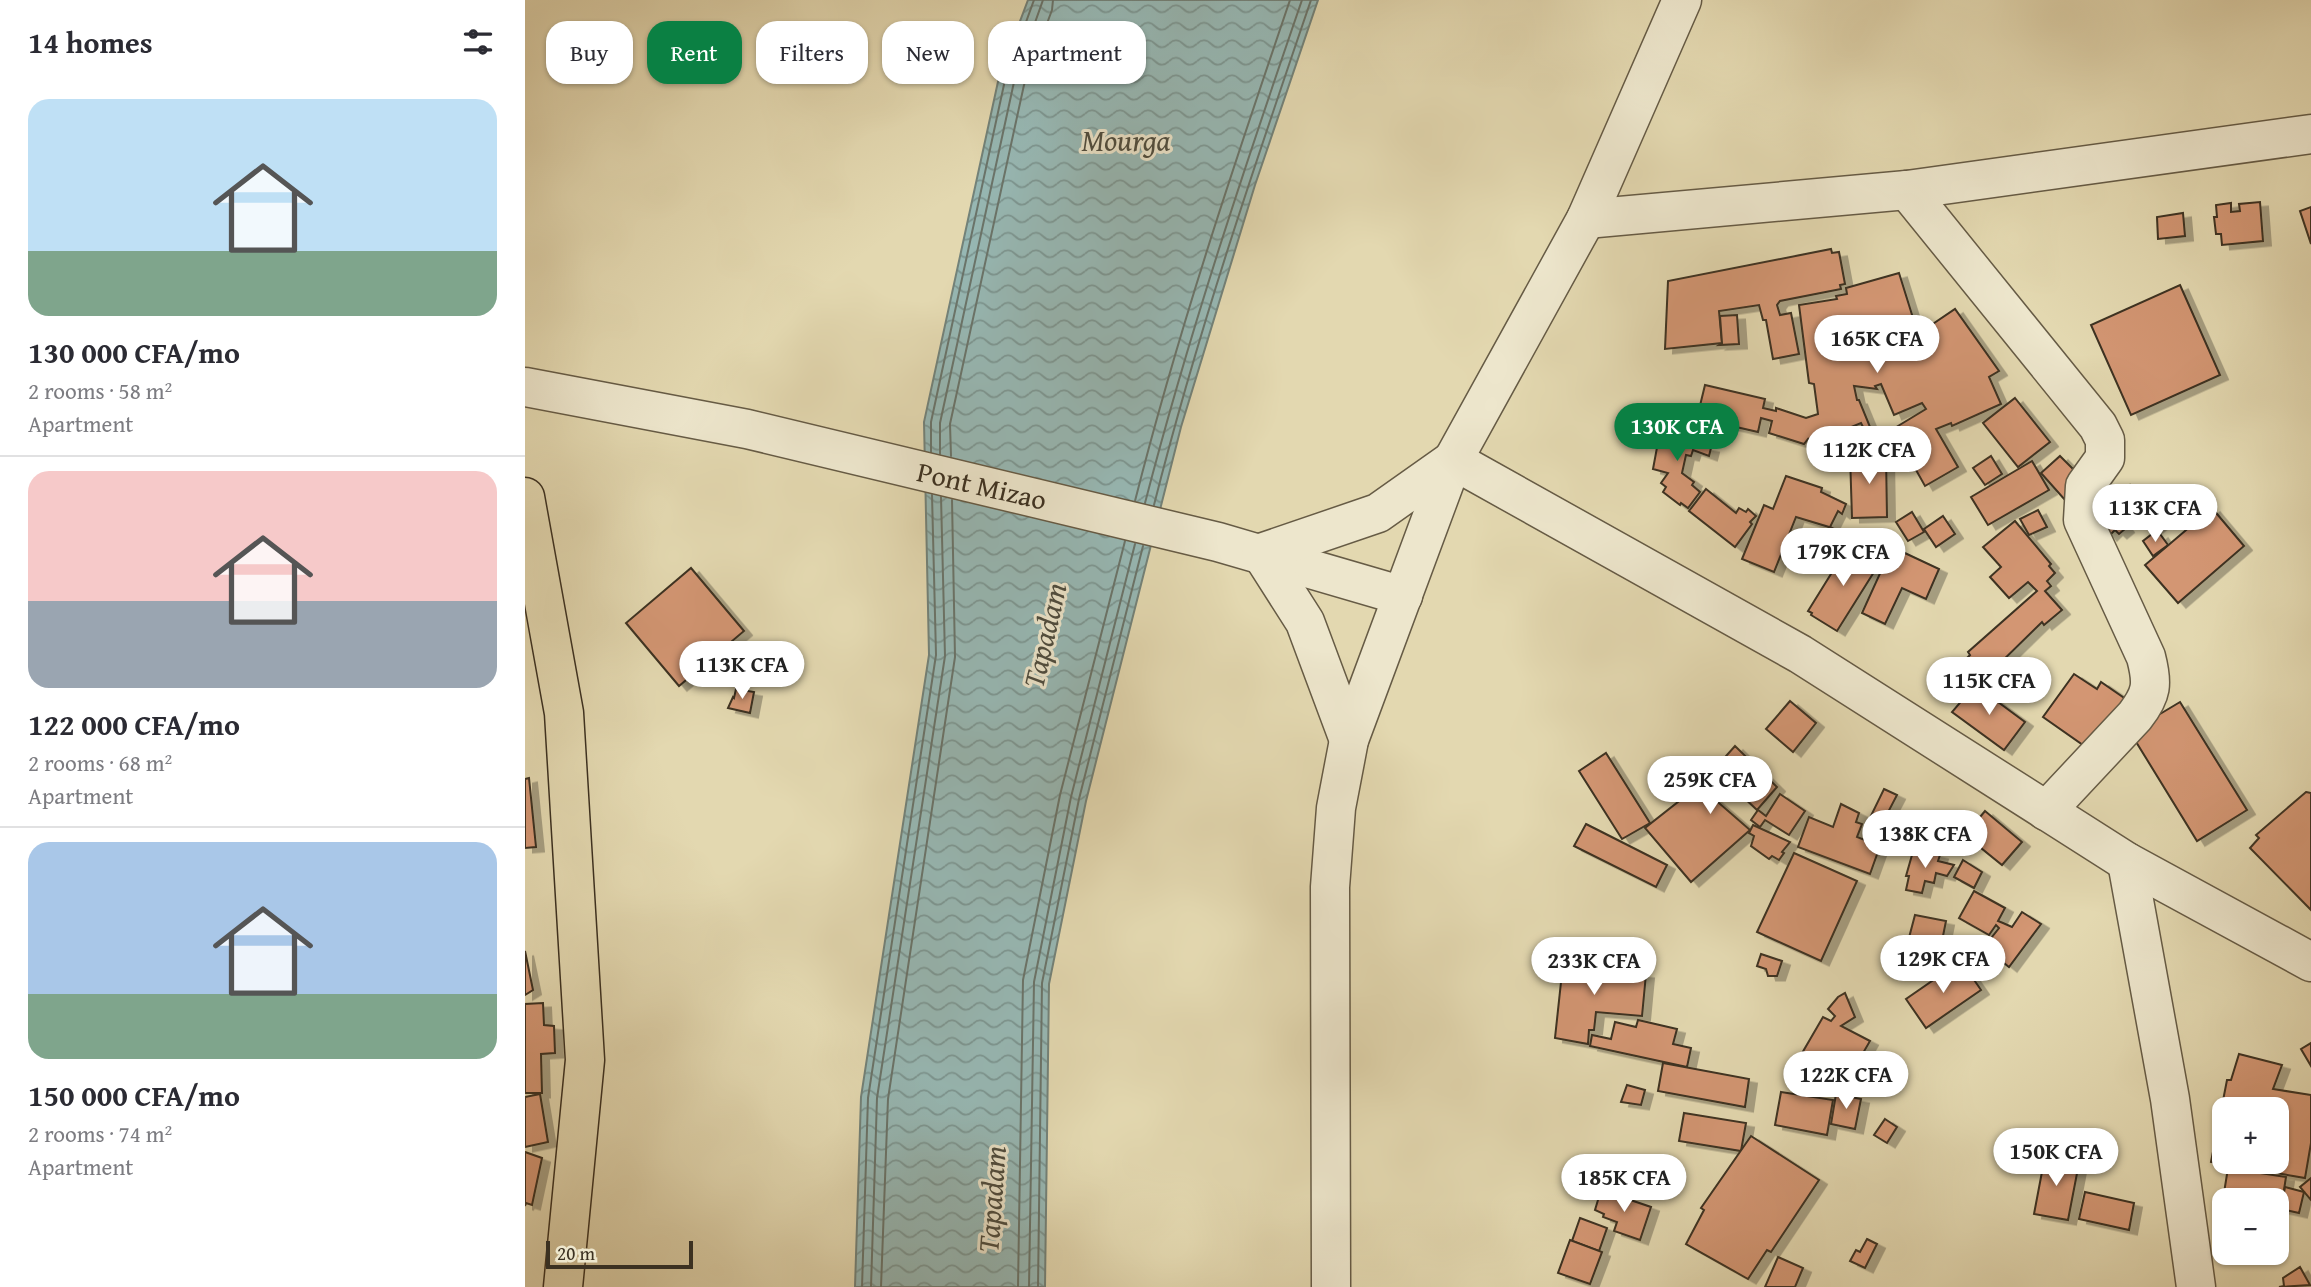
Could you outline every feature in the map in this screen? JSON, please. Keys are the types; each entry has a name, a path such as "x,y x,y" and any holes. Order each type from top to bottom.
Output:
{"main road":[{"path":"525,497 564,713 585,1060 563,1287"}],"street":[{"path":"1331,1287 1330,887 1336,808 1349,740 1453,460 1586,219 1682,0"},
{"path":"1586,219 1907,190 2311,134"},
{"path":"1907,190 2098,426 2105,440 2105,458 2085,486 2084,520 2146,657 2152,679 2148,699 2046,810"},
{"name":"Pont Mizao","path":"525,387 747,429 1218,542 1403,596"},
{"path":"1453,460 1800,654 2127,862 2311,962"},
{"path":"1349,740 1305,622 1261,554 1378,513 1453,460"},
{"path":"2127,862 2170,1099 2196,1287"}],"water":[{"name":"Mourga","path":"1028,0 1318,0 1255,185 1181,427 1086,801 1049,984 1045,1287 855,1287 861,1097 929,655 924,422 997,84 1146,84 1146,21 1020,21"}],"building":[{"path":"2260,202 2263,241 2222,245 2221,234 2216,234 2216,205 2231,203 2231,212 2240,211 2239,204"},
{"path":"2311,207 2311,244 2300,211"},
{"path":"2183,213 2185,236 2158,239 2157,217"},
{"path":"1831,249 1832,253 1839,252 1845,284 1840,285 1841,289 1780,301 1777,305 1780,315 1791,313 1799,354 1773,359 1766,320 1763,320 1759,305 1719,311 1722,343 1665,349 1668,281"},
{"path":"1899,273 1918,334 1955,309 1999,371 1989,377 2001,404 1952,426 1951,423 1936,429 1958,467 1925,486 1893,429 1926,409 1922,403 1894,415 1881,384 1875,386 1877,389 1854,386 1857,400 1870,427 1864,429 1861,423 1829,436 1830,440 1811,447 1808,439 1804,444 1769,433 1772,421 1761,418 1758,432 1697,418 1705,385 1765,399 1763,408 1776,411 1776,408 1806,418 1818,414 1814,384 1809,383 1799,305 1837,299 1836,296 1847,294 1846,288"},
{"path":"2180,285 2220,375 2131,415 2091,325"},
{"path":"1737,315 1739,344 1719,345 1722,343 1720,316"},
{"path":"2015,398 2050,442 2018,467 1983,423"},
{"path":"1661,426 1690,432 1690,436 1702,439 1700,446 1711,448 1709,456 1693,450 1691,456 1686,455 1682,473 1694,482 1692,485 1700,492 1688,508 1663,492 1666,487 1661,483 1668,473 1653,469"},
{"path":"1886,454 1887,517 1852,518 1850,455"},
{"path":"1991,456 2002,474 1985,485 1973,468"},
{"path":"2060,456 2078,474 2065,500 2041,473"},
{"path":"2032,461 2049,490 1988,525 1971,497"},
{"path":"1786,476 1822,488 1821,492 1846,504 1842,514 1838,511 1830,527 1848,536 1843,547 1824,541 1829,527 1796,517 1774,572 1742,559 1764,505 1773,509"},
{"path":"2130,485 2162,522 2152,530 2141,516 2136,520 2127,511 2122,515 2127,520 2123,524 2126,528 2119,534 2115,530 2109,536 2096,520"},
{"path":"1706,489 1736,513 1739,508 1746,512 1748,509 1756,516 1735,547 1689,511"},
{"path":"2212,508 2244,546 2178,603 2145,565"},
{"path":"2038,510 2047,527 2029,535 2020,519"},
{"path":"1912,512 1924,532 1908,541 1896,522"},
{"path":"1943,516 1955,534 1936,547 1924,529"},
{"path":"2015,521 2051,564 2049,566 2055,573 2047,581 2051,586 2045,591 2062,610 2044,625 2042,622 1990,673 1980,678 1978,676 1968,688 1953,672 1970,655 1968,652 2037,591 2028,582 2009,598 1990,577 2001,567 1983,547"},
{"path":"2152,534 2155,538 2160,534 2168,545 2153,556 2143,541"},
{"path":"1849,545 1879,564 1837,631 1808,611"},
{"path":"1892,547 1939,569 1926,599 1902,588 1885,624 1862,613"},
{"path":"691,568 744,631 679,686 626,623"},
{"path":"2074,674 2097,689 2101,682 2130,702 2093,752 2043,717"},
{"path":"1975,685 2025,722 2004,750 1952,712"},
{"path":"736,689 754,692 750,713 728,708"},
{"path":"1790,701 1816,723 1793,752 1766,729"},
{"path":"2180,702 2247,810 2197,841 2130,732"},
{"path":"1735,746 1777,787 1757,810 1724,784 1712,797 1750,830 1691,882 1645,828 1702,783"},
{"path":"1606,753 1650,823 1622,839 1579,771"},
{"path":"529,778 536,847 525,848 525,779"},
{"path":"1884,789 1897,795 1885,818 1900,825 1892,842 1865,828"},
{"path":"2306,792 2311,793 2311,910 2250,848 2259,838 2256,835"},
{"path":"1780,794 1805,811 1789,835 1765,820 1760,827 1751,820 1758,810 1766,816"},
{"path":"1841,804 1859,813 1856,822 1862,824 1857,837 1880,846 1870,874 1798,847 1809,817 1833,827"},
{"path":"1985,811 2022,842 2002,865 1965,835"},
{"path":"1586,824 1667,865 1656,887 1574,846"},
{"path":"1753,825 1790,842 1779,860 1772,856 1769,859 1751,846 1754,836 1749,833"},
{"path":"1914,848 1940,855 1938,861 1954,865 1947,876 1936,873 1934,883 1925,881 1922,893 1906,890 1909,876 1906,876"},
{"path":"1794,853 1857,881 1821,961 1757,932"},
{"path":"1963,860 1982,872 1974,888 1954,877"},
{"path":"1974,891 2005,908 1998,921 2012,927 2022,912 2041,924 2009,967 1984,947 1999,928 1996,925 1989,935 1959,918"},
{"path":"1915,915 1946,921 1939,956 1906,949"},
{"path":"1565,945 1577,947 1575,966 1646,974 1642,1016 1596,1012 1594,1030 1589,1030 1588,1044 1555,1038"},
{"path":"525,951 533,990 525,995"},
{"path":"1761,954 1782,961 1777,976 1768,976 1766,969 1757,966"},
{"path":"1961,961 1981,990 1926,1028 1906,999"},
{"path":"1845,993 1855,1017 1841,1026 1870,1041 1840,1093 1794,1067 1823,1017 1831,1021 1835,1016 1828,1009"},
{"path":"543,1003 544,1025 554,1026 555,1053 541,1054 542,1093 525,1093 525,1004"},
{"path":"1638,1020 1677,1029 1673,1044 1691,1048 1687,1067 1590,1046 1592,1035 1611,1039 1615,1022 1636,1027"},
{"path":"2311,1043 2311,1066 2301,1049"},
{"path":"2239,1054 2282,1065 2273,1089 2311,1095 2311,1143 2305,1178 2282,1174 2289,1174 2289,1097 2224,1097 2227,1080 2231,1080"},
{"path":"1663,1063 1749,1079 1745,1107 1658,1091"},
{"path":"1794,1070 1810,1076 1804,1091 1788,1085"},
{"path":"1627,1085 1645,1090 1641,1105 1621,1102"},
{"path":"1781,1092 1833,1100 1827,1135 1775,1125"},
{"path":"540,1094 548,1142 525,1147 525,1097"},
{"path":"1836,1094 1861,1099 1855,1129 1831,1124"},
{"path":"1684,1113 1746,1123 1741,1151 1679,1141"},
{"path":"1885,1119 1897,1127 1887,1143 1874,1135"},
{"path":"1751,1136 1819,1180 1771,1252 1767,1250 1748,1279 1686,1244 1704,1210 1701,1208"},
{"path":"525,1152 542,1158 532,1205 526,1203 525,1206"},
{"path":"2045,1156 2079,1163 2068,1220 2034,1214"},
{"path":"2227,1174 2286,1177 2284,1188 2225,1188"},
{"path":"2311,1178 2311,1200 2300,1187"},
{"path":"2289,1188 2304,1192 2299,1213 2289,1211"},
{"path":"1601,1190 1651,1207 1640,1240 1614,1231 1617,1222 1603,1217 1604,1214 1595,1210"},
{"path":"2085,1192 2134,1203 2129,1230 2079,1219"},
{"path":"1580,1218 1607,1228 1599,1251 1572,1241"},
{"path":"1867,1239 1877,1244 1865,1268 1850,1261 1856,1250 1860,1252"},
{"path":"1570,1240 1602,1252 1590,1284 1558,1273"},
{"path":"1778,1257 1803,1268 1795,1287 1765,1287"},
{"path":"2300,1267 2310,1285 2279,1287 2284,1286 2283,1278"}],"water label":[{"name":"Tapadam","path":"1044,635"},
{"name":"Tapadam","path":"991,1199"}]}
